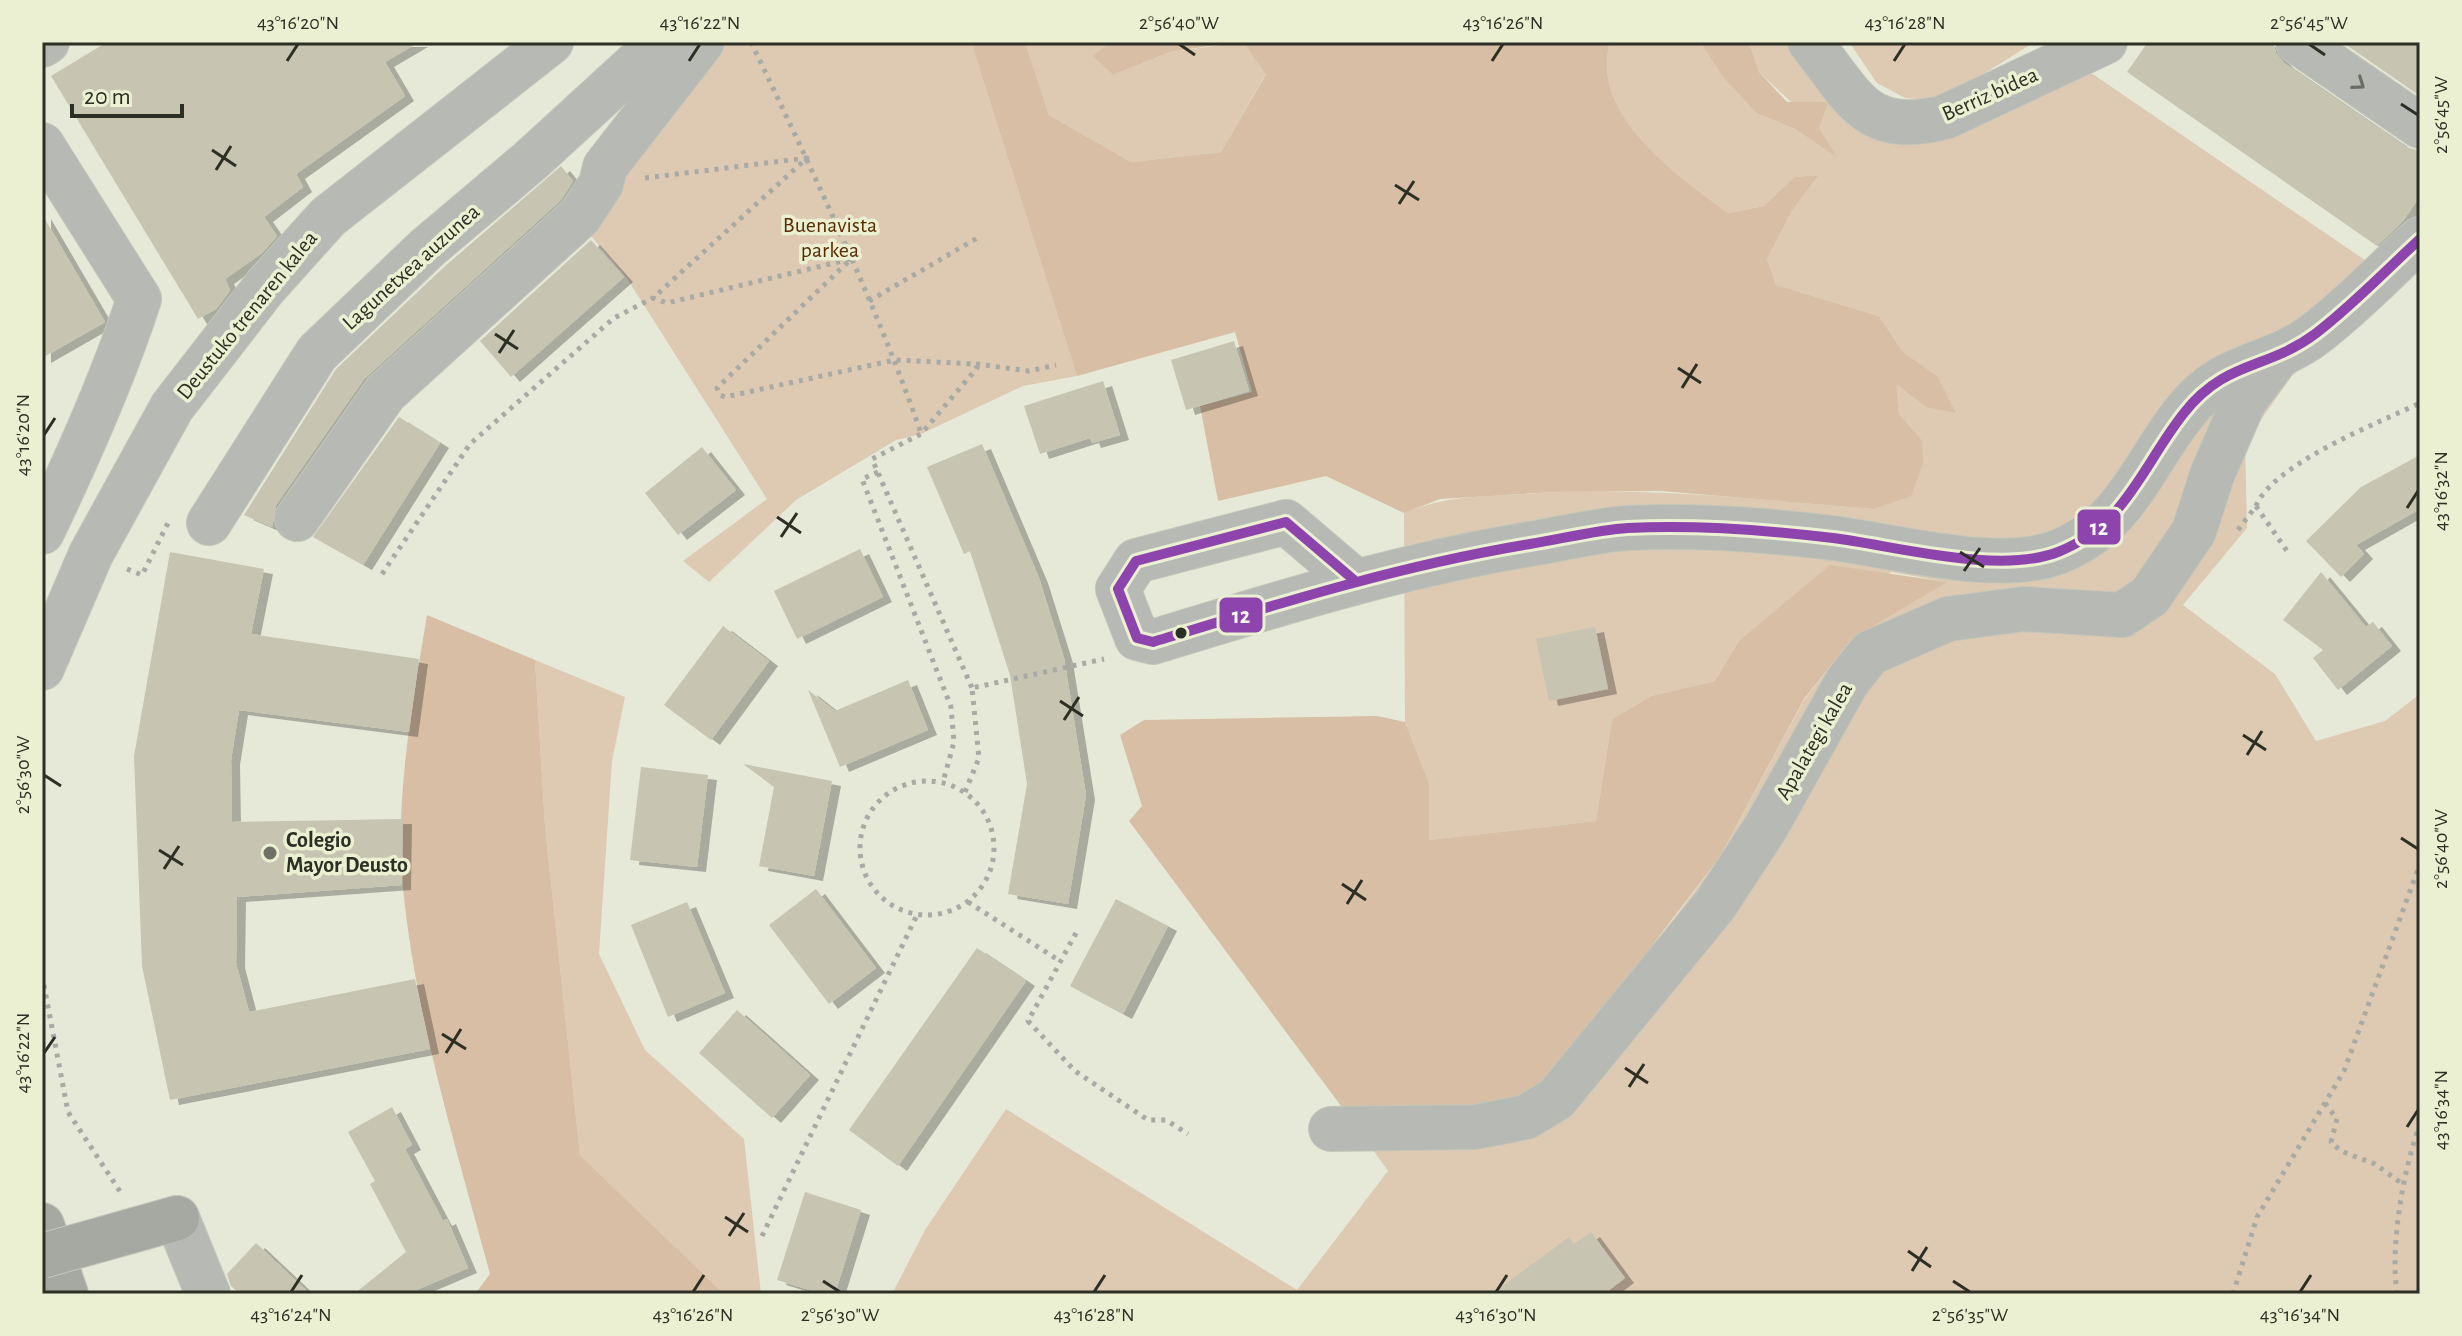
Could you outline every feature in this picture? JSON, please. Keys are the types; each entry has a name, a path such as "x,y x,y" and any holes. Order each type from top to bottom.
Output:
{"main road":[{"path":"42,1256 130,1218 177,1218"},
{"path":"42,1225 66,1294"}],"street":[{"name":"Deustuko trenaren kalea","path":"42,668 91,554 172,407 265,287 328,217 551,42"},
{"path":"297,519 385,393 580,216 601,184 605,167 663,56 702,42"},
{"name":"Berriz bidea","path":"1810,42 1864,110 1884,122 1924,122 1945,117 2105,42"},
{"path":"2298,42 2420,126"},
{"name":"Lagunetxea auzunea","path":"209,523 317,353 427,248 663,56"},
{"path":"42,145 139,299 121,354 82,448 42,532"},
{"path":"1354,580 1286,522 1136,561 1118,589 1137,638 1153,642 1354,580 1475,554 1626,528 1740,531 1833,538 1959,557 2013,560 2054,554 2089,538 2114,515 2184,413 2211,384 2234,369 2278,356 2315,334 2420,239"},
{"name":"Apalategi kalea","path":"1331,1129 1475,1127 1526,1117 1556,1099 1715,905 1766,827 1847,682 1870,653 1948,619 2024,609 2122,615 2150,596 2194,531 2212,475 2244,401 2278,356"},
{"path":"177,1218 208,1294"}],"path":[{"path":"751,42 807,158 895,360 921,434"},
{"path":"601,184 807,158"},
{"path":"382,574 470,444 614,318 653,298 807,158"},
{"path":"869,301 979,237"},
{"path":"653,298 667,303 851,259"},
{"path":"851,259 717,388 720,395 725,397 895,360 975,364 1029,371 1056,365"},
{"path":"965,792 979,758 972,688 872,459 921,434 977,368 975,364"},
{"path":"2230,540 2261,495 2316,452 2420,403"},
{"path":"878,472 862,479 951,707 954,742 943,782"},
{"path":"2256,506 2289,554"},
{"path":"122,567 142,575 176,507 209,523"},
{"path":"972,688 1120,656 1153,642"},
{"path":"921,781 943,782 965,792 981,807 991,826 995,849 992,871 968,902 944,915 917,915 900,911 881,898 868,881 860,860 860,838 867,816 881,799 900,786 921,781"},
{"path":"2233,1294 2257,1217 2325,1103 2360,1035 2420,864"},
{"path":"968,902 1060,961"},
{"path":"762,1236 917,915"},
{"path":"1076,933 1028,1021 1075,1071 1148,1120 1166,1120 1188,1134"},
{"path":"42,975 68,1112 130,1218"},
{"path":"2325,1103 2337,1119 2331,1142 2341,1151 2375,1164 2404,1185"},
{"path":"2397,1294 2394,1275 2404,1185 2420,1124"}],"green space":[{"name":"Buenavista parkea","path":"728,42 971,42 1077,376 1023,386 921,434 896,440 796,500 709,582 683,561 767,499 626,277 580,223"},
{"path":"1025,42 1110,42 1094,56 1113,75 1170,52 1243,42 1266,73 1221,152 1131,162 1049,115"},
{"path":"1610,42 1700,42 1722,76 1756,113 1795,129 1835,155 1819,128 1759,72 1749,42 1822,42 1883,136 2081,66 2397,282 2292,376 2245,442 2247,528 2183,605 2275,674 2316,741 2385,721 2420,694 2420,1294 892,1294 925,1230 1006,1109 1297,1290 1388,1171 1344,1110 1656,943 1719,858 1804,700 1852,639 1946,582 1892,572 1738,642 1715,681 1651,696 1612,719 1596,821 1429,840 1429,783 1405,722 1404,513 1463,498 1568,492 1699,495 1873,509 1922,440 1899,414 1895,383 1926,407 1938,378 1903,352 1879,316 1776,285 1767,259 1792,211 1819,175 1794,177 1764,206 1728,213 1663,162 1625,118 1613,94 1607,69"},
{"path":"1849,42 2035,42 1940,101 1905,98 1877,83"},
{"path":"535,660 625,697 612,761 599,954 645,1050 744,1139 761,1294 724,1294 580,1155 545,826"}],"shaded area":[{"path":"971,42 1025,42 1049,115 1131,162 1221,152 1266,74 1243,42 1610,42 1607,69 1613,94 1625,118 1663,162 1728,213 1764,206 1794,177 1819,175 1792,211 1767,259 1776,285 1879,316 1903,352 1938,377 1956,413 1926,407 1896,384 1899,414 1922,440 1923,463 1911,496 1873,509 1661,491 1553,492 1440,499 1404,513 1326,476 1218,501 1200,406 1252,392 1235,332 1077,376"},
{"path":"1110,42 1234,42 1170,52 1113,75 1093,56"},
{"path":"1700,42 1749,42 1759,72 1787,102 1828,102 1819,128 1837,157 1795,129 1756,113 1722,76"},
{"path":"1830,565 1947,582 1852,639 1804,699 1719,858 1554,1074 1520,1097 1466,1111 1344,1110 1129,821 1142,806 1120,735 1144,720 1377,716 1405,722 1429,783 1429,840 1596,821 1612,719 1651,696 1715,681 1738,642"},
{"path":"427,615 535,660 545,826 580,1155 724,1294 475,1294 490,1274 427,1034 403,888 403,786"}],"building":[{"path":"107,42 419,42 385,62 405,96 296,174 303,187 264,217 277,236 262,253 225,279 230,290 216,309 198,319 51,76"},
{"path":"2148,42 2273,42 2276,53 2284,63 2406,147 2420,151 2420,196 2403,221 2377,246 2127,72"},
{"path":"2342,42 2420,42 2420,96"},
{"path":"561,166 573,181 561,200 364,379 276,505 272,527 244,515 336,369 444,267"},
{"path":"42,214 105,322 42,358"},
{"path":"591,240 624,277 511,377 480,341"},
{"path":"1234,341 1249,391 1186,410 1171,360"},
{"path":"1103,381 1120,435 1092,443 1090,438 1040,454 1024,406"},
{"path":"399,417 440,443 363,565 313,537"},
{"path":"982,444 1039,578 1064,658 1086,795 1068,904 1008,894 1027,784 1010,675 970,551 964,554 927,467"},
{"path":"702,447 736,490 678,535 645,493"},
{"path":"2420,455 2420,509 2356,545 2364,554 2341,577 2306,541 2361,487"},
{"path":"860,549 883,597 797,639 774,591"},
{"name":"Colegio Mayor Deusto","path":"170,552 264,569 251,634 419,659 409,732 239,710 231,760 232,822 403,819 402,885 237,897 236,963 249,1012 415,979 430,1049 170,1100 142,966 134,756"},
{"path":"2321,572 2366,627 2373,622 2392,646 2338,690 2313,658 2323,650 2283,620"},
{"path":"723,626 769,661 711,740 664,705"},
{"path":"1595,627 1608,689 1549,701 1536,639"},
{"path":"908,680 928,730 840,767 808,690 835,711"},
{"path":"743,764 832,781 814,876 759,866 774,787"},
{"path":"641,767 708,775 697,867 630,860"},
{"path":"816,889 876,968 829,1004 769,925"},
{"path":"1116,899 1168,926 1123,1014 1070,986"},
{"path":"687,902 725,993 668,1017 631,925"},
{"path":"977,948 1026,981 898,1166 849,1130"},
{"path":"737,1010 810,1075 772,1118 699,1053"},
{"path":"392,1107 412,1145 405,1149 443,1221 447,1219 468,1268 407,1294 354,1294 406,1252 370,1184 375,1181 348,1132"},
{"path":"805,1192 861,1210 835,1294 823,1294 777,1280"},
{"path":"1591,1232 1625,1278 1604,1294 1492,1294 1569,1237 1574,1244"},
{"path":"256,1243 310,1294 240,1294 231,1286 227,1274"}],"transit line":[{"name":"12","path":"1354,580 1286,522 1136,561 1118,589 1137,638 1153,642 1386,574 1616,529 1679,527 1783,533 1977,560 2007,561 2058,552 2081,540 2117,510 2169,433 2199,396 2231,374 2297,346 2315,334 2420,239"}],"place":[{"name":"Colegio Mayor Deusto","path":"270,853"}]}
